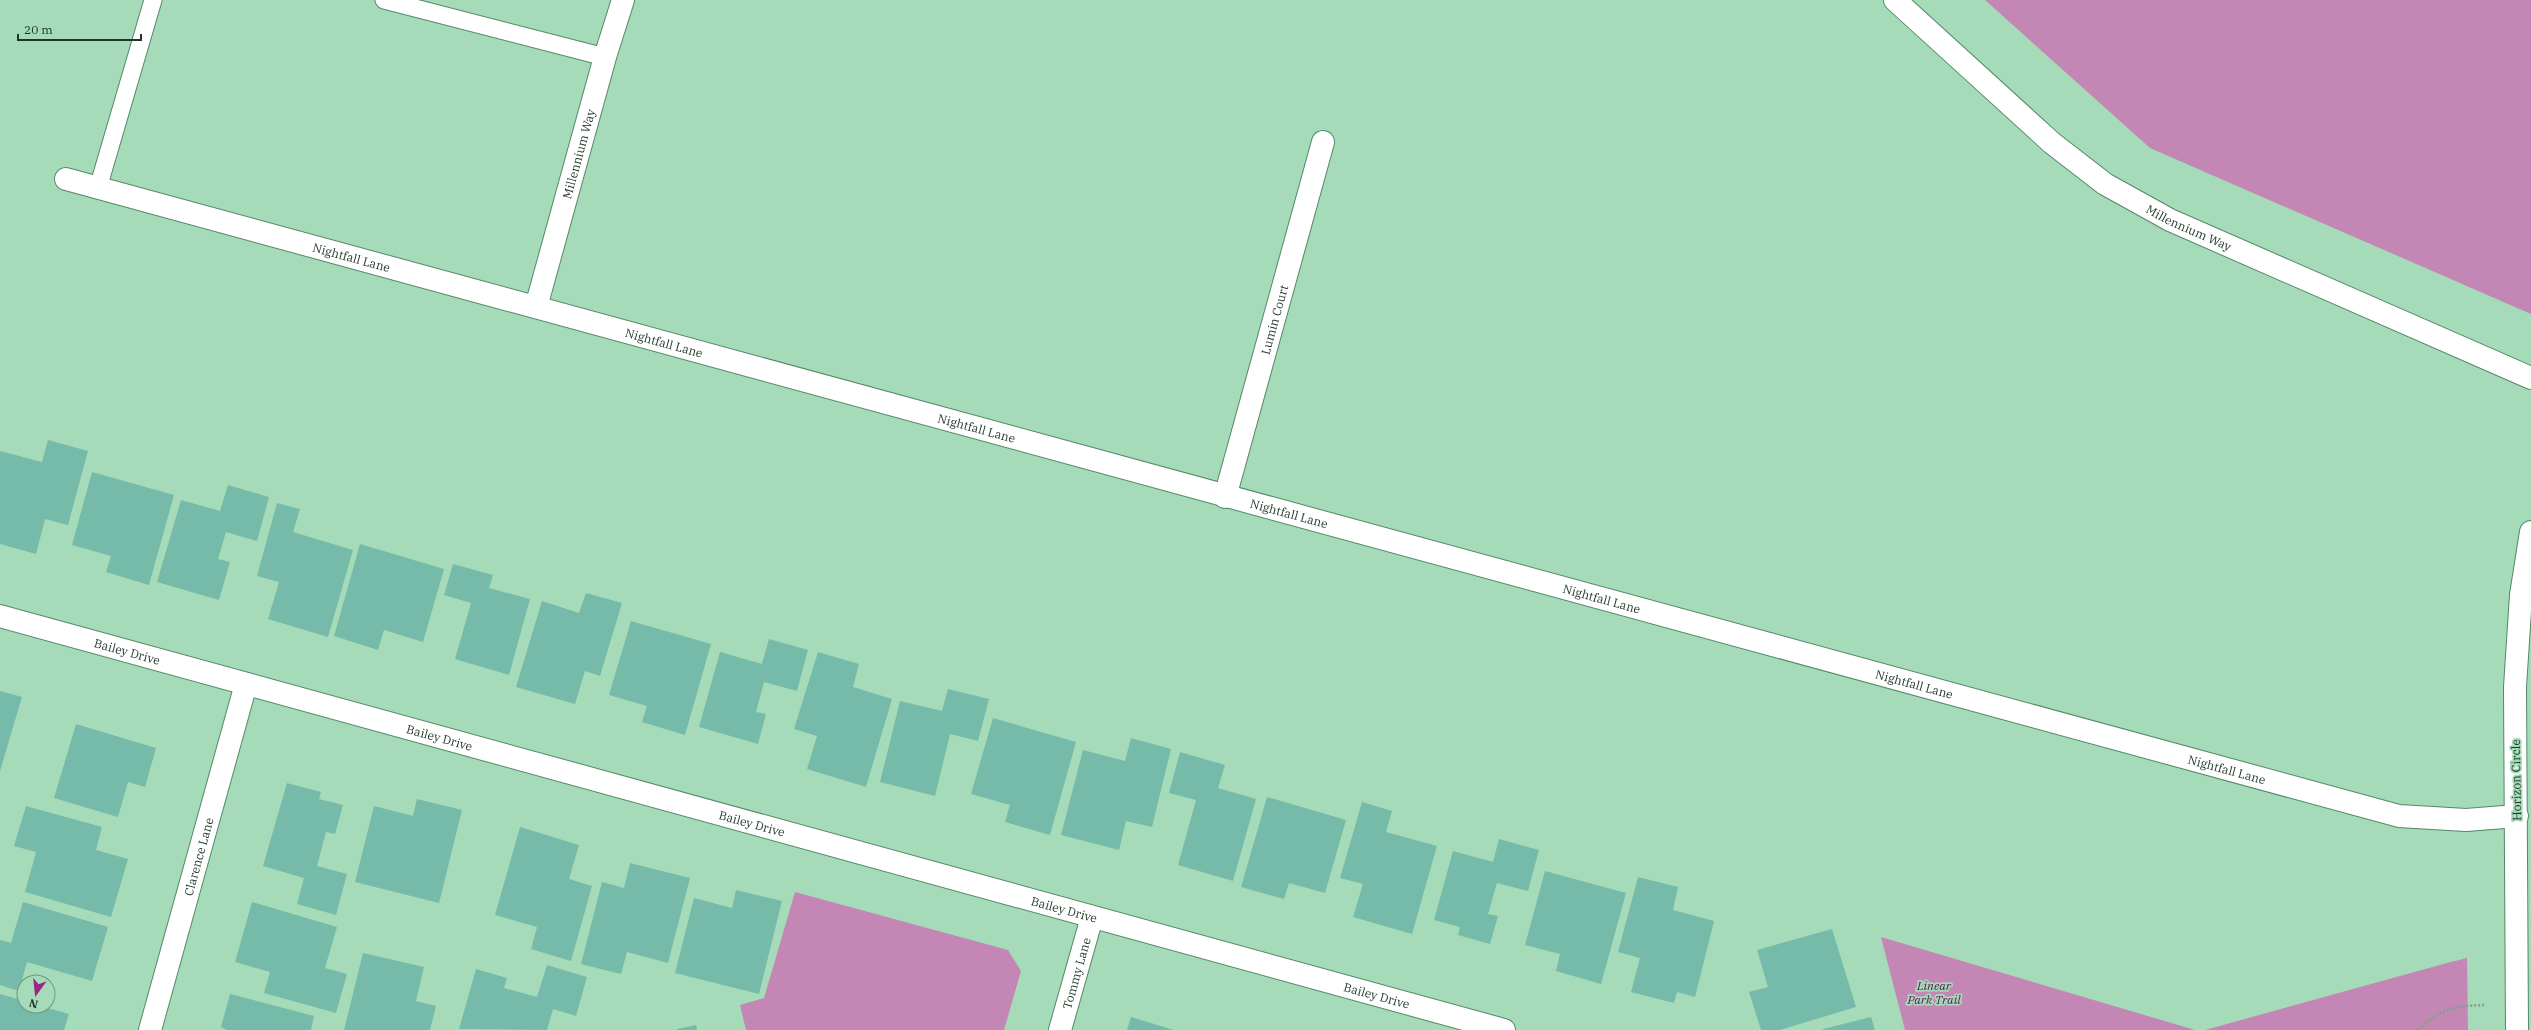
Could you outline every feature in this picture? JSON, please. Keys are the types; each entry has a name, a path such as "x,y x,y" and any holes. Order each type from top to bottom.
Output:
{"street":[{"name":"Millennium Way","path":"536,307 605,57 623,0"},
{"name":"Millennium Way","path":"1895,0 2052,143 2106,184 2170,220 2531,378"},
{"name":"Lumin Court","path":"1225,497 1323,142"},
{"name":"Nightfall Lane","path":"66,179 1225,497 2399,816 2466,820 2517,816"},
{"name":"Horizon Circle","path":"2517,1030 2517,816 2515,687 2521,595 2531,532"},
{"name":"Bailey Drive","path":"0,616 1504,1030"},
{"name":"Clarence Lane","path":"150,1030 246,684"},
{"name":"Tommy Lane","path":"1060,1030 1092,917"}],"lane":[{"path":"98,188 153,0"},
{"path":"384,0 605,57"}],"path":[{"path":"2417,1030 2432,1017 2451,1007 2484,1005"}],"green space":[{"path":"1985,0 2531,0 2531,314 2150,148"},
{"path":"795,892 1008,950 1021,971 1004,1030 746,1030 740,1005 764,998"},
{"name":"Linear Park Trail","path":"1881,937 2195,1030 1905,1030"},
{"path":"2467,958 2468,1030 2205,1030 2447,963"}],"building":[{"path":"48,440 88,451 68,525 45,519 36,554 0,544 0,451 42,462"},
{"path":"92,472 174,495 149,585 106,572 111,556 72,545"},
{"path":"228,485 269,497 257,541 226,532 218,559 230,562 219,600 157,582 181,500 220,511"},
{"path":"277,503 300,509 293,532 353,550 328,637 268,619 279,582 257,576"},
{"path":"360,544 444,569 423,642 384,630 378,650 334,636"},
{"path":"453,564 493,575 489,588 530,599 509,675 455,659 471,603 444,595"},
{"path":"586,593 622,603 600,676 585,671 575,704 516,687 542,601 579,613"},
{"path":"631,621 711,644 685,735 642,722 647,706 609,695"},
{"path":"769,639 808,650 797,691 764,682 756,712 766,714 758,744 699,727 720,652 762,664"},
{"path":"818,652 859,664 853,687 892,699 866,787 807,769 817,736 794,729"},
{"path":"948,689 989,699 978,741 950,734 935,796 880,782 900,701 942,711"},
{"path":"0,691 22,697 0,771"},
{"path":"993,718 1076,742 1050,835 1005,822 1010,805 971,794"},
{"path":"76,724 156,748 145,787 128,782 118,817 54,798"},
{"path":"1131,738 1171,749 1152,827 1126,821 1119,850 1061,835 1083,750 1125,761"},
{"path":"1180,752 1225,765 1218,788 1256,799 1233,881 1178,865 1196,800 1169,793"},
{"path":"287,783 321,792 319,799 343,805 335,834 326,832 317,866 347,874 336,915 297,904 304,878 263,866"},
{"path":"1267,797 1346,820 1325,893 1289,883 1284,899 1241,887"},
{"path":"417,799 462,810 439,903 355,882 374,806 413,816"},
{"path":"1362,802 1392,811 1386,832 1437,846 1412,934 1353,917 1363,884 1340,878"},
{"path":"26,806 102,827 96,850 128,859 111,917 25,892 36,852 14,846"},
{"path":"520,827 579,845 569,879 592,886 571,961 531,949 537,927 495,915"},
{"path":"1499,839 1539,850 1528,891 1497,883 1488,914 1498,916 1490,944 1458,935 1460,927 1434,920 1453,851 1493,862"},
{"path":"630,863 690,878 668,963 627,952 621,974 581,964 602,882 624,888"},
{"path":"1545,871 1626,893 1601,984 1556,971 1560,954 1525,945"},
{"path":"1638,877 1678,887 1673,910 1714,921 1695,997 1677,992 1674,1003 1631,992 1640,958 1618,952"},
{"path":"736,890 782,901 759,994 675,973 694,898 732,908"},
{"path":"23,902 108,927 92,981 27,962 24,974 16,974 16,990 0,985 0,940 11,943"},
{"path":"252,902 337,927 325,968 347,974 336,1013 264,993 270,972 235,962"},
{"path":"1832,929 1856,1007 1780,1030 1761,1030 1749,992 1768,987 1757,950"},
{"path":"363,953 424,967 416,1001 436,1006 430,1030 344,1030"},
{"path":"547,965 587,977 576,1016 553,1009 547,1030 459,1029 476,969 507,978 504,988 537,997"},
{"path":"0,994 16,999 16,1014 56,1014 56,1010 69,1014 64,1030 0,1030"},
{"path":"230,994 314,1016 311,1030 227,1030 221,1027"},
{"path":"1131,1017 1174,1030 1127,1030"},
{"path":"1871,1017 1875,1030 1823,1030 1823,1029"},
{"path":"696,1025 697,1030 677,1030 677,1029"}]}
